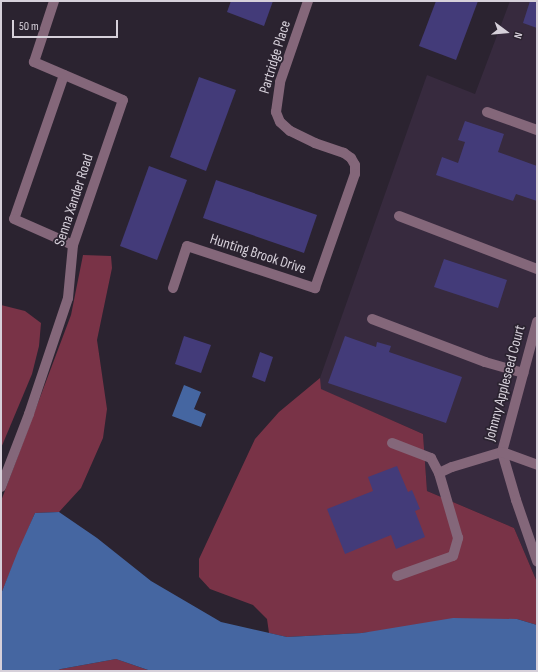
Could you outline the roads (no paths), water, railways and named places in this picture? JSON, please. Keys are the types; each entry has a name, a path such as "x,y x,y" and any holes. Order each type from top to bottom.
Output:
{"street":[{"name":"Senna Xander Road","path":"1,487 29,414 68,298 73,245 123,100 34,62 54,1"},
{"name":"Partridge Place","path":"308,1 280,82 276,112 280,122 290,131 316,143 344,153 351,158 355,165 355,174"},
{"path":"64,75 14,219 73,245"},
{"path":"486,112 537,130"},
{"name":"Hunting Brook Drive","path":"173,288 187,246 315,288 355,174"},
{"path":"399,216 537,270"},
{"path":"372,319 485,362 523,373"},
{"name":"Johnny Appleseed Court","path":"502,452 537,322"},
{"path":"392,443 431,458 438,473 458,538 452,556 397,576"},
{"path":"438,473 452,467 502,452 537,465"},
{"path":"502,452 516,500 537,561"}],"water":[{"path":"184,385 201,392 194,409 206,414 201,427 172,416"},
{"path":"59,512 97,538 151,581 221,622 287,637 362,633 453,618 517,619 537,625 537,671 151,671 116,659 56,671 1,671 1,594 35,513"}]}
